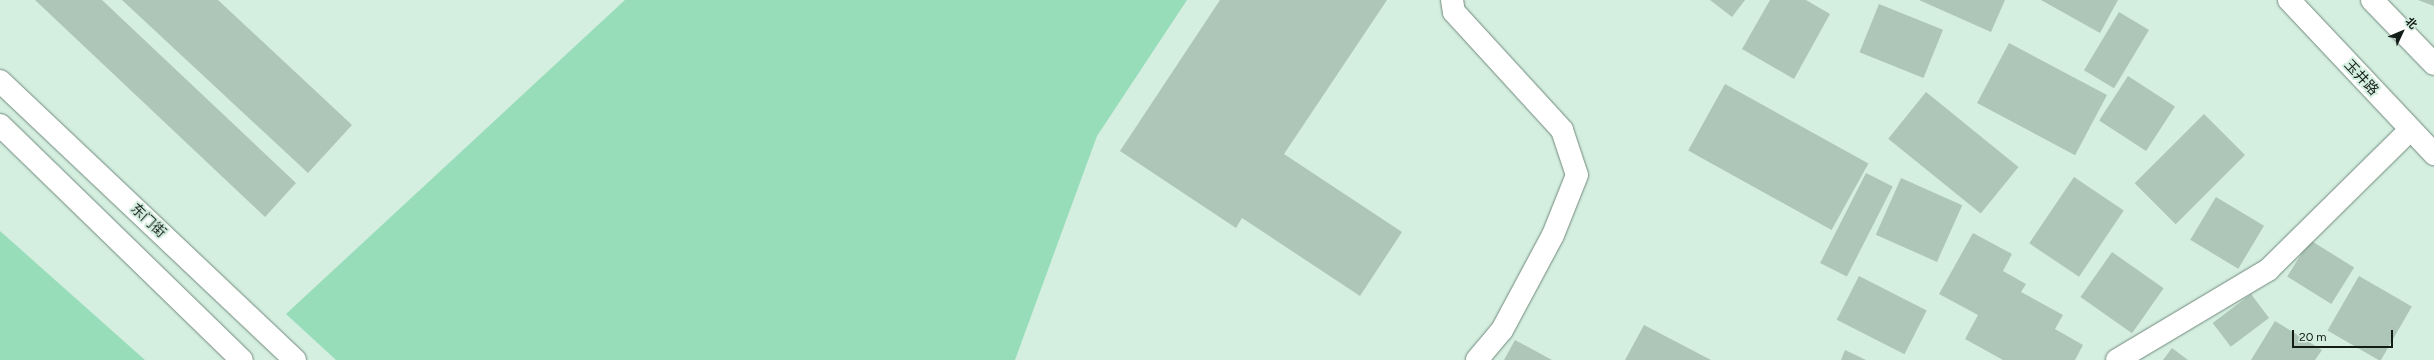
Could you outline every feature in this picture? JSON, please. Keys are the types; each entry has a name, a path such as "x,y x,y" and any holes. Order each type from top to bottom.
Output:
{"street":[{"path":"1452,0 1454,12 1562,130 1577,174 1553,235 1502,330 1477,360"},
{"name":"玉井路","path":"2289,0 2434,154"},
{"path":"2372,0 2434,64"},
{"name":"东门街","path":"0,81 295,360"},
{"path":"0,125 242,360"},
{"path":"2117,360 2268,270 2410,130"}],"green space":[{"path":"625,0 1187,0 1097,136 1015,360 336,360 286,314"},
{"path":"0,231 145,360 0,360"}],"building":[{"path":"35,0 102,0 296,183 265,217"},
{"path":"122,0 218,0 352,125 308,173"},
{"path":"1220,0 1387,0 1284,154 1402,232 1360,296 1242,218 1236,228 1120,151"},
{"path":"1710,0 1745,0 1732,17"},
{"path":"1770,0 1806,0 1830,14 1794,79 1742,49"},
{"path":"1919,0 2005,0 1991,32"},
{"path":"2041,0 2118,0 2100,33"},
{"path":"2418,0 2434,0 2434,6"},
{"path":"1879,4 1943,30 1923,78 1860,52"},
{"path":"2119,12 2149,30 2114,88 2084,70"},
{"path":"2009,43 2107,95 2075,155 1977,103"},
{"path":"2128,76 2175,106 2146,151 2099,120"},
{"path":"1725,84 1868,164 1832,230 1688,150"},
{"path":"1926,92 2018,167 1981,214 1888,139"},
{"path":"2204,114 2245,155 2176,224 2135,183"},
{"path":"1866,173 1893,187 1847,277 1820,263"},
{"path":"2074,177 2124,211 2079,277 2029,243"},
{"path":"1901,178 1962,205 1937,262 1876,235"},
{"path":"2216,197 2264,226 2238,269 2190,240"},
{"path":"1973,233 2012,254 2003,271 2026,284 2021,292 2063,315 2055,329 2083,345 2075,360 2003,360 1965,339 1978,315 1939,294"},
{"path":"2310,240 2354,268 2331,304 2287,276"},
{"path":"2112,252 2164,288 2132,333 2080,297"},
{"path":"1859,276 1927,311 1904,354 1837,320"},
{"path":"2359,276 2412,306 2381,360 2328,331"},
{"path":"2251,294 2269,318 2231,347 2213,323"},
{"path":"2275,321 2322,350 2315,360 2251,360"},
{"path":"1644,325 1711,360 1625,360"},
{"path":"1515,340 1552,360 1504,360"},
{"path":"2172,348 2188,360 2163,360"},
{"path":"1845,350 1866,360 1841,360"}]}
